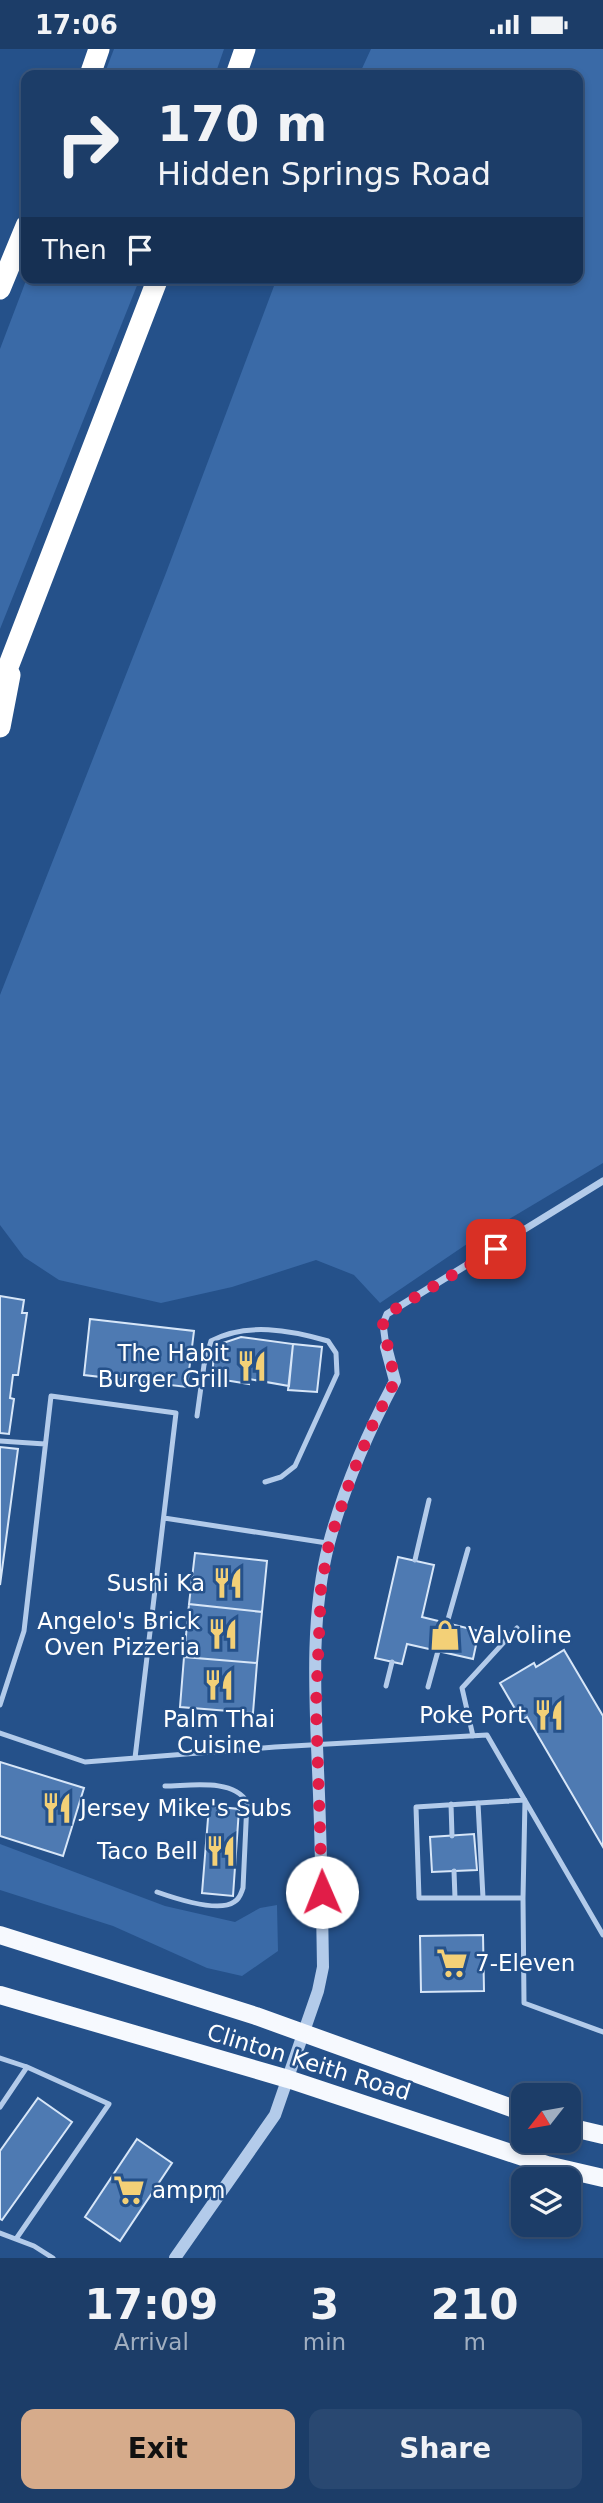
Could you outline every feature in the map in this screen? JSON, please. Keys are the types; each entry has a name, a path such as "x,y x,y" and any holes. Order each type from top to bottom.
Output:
{"highway":[{"path":"92,70 99,49"},
{"path":"238,70 245,49"},
{"path":"0,289 21,238"},
{"path":"0,688 156,284"},
{"path":"0,727 15,651"}],"main road":[{"name":"Clinton Keith Road","path":"0,1935 256,2016 511,2108"},
{"name":"Clinton Keith Road","path":"0,1995 288,2079 547,2165 603,2178"},
{"path":"581,2130 603,2135"}],"street":[{"path":"175,2258 275,2115 318,1991 323,1967 317,1744 317,1640 321,1589 329,1543 360,1455 395,1381 383,1324 387,1314 603,1181"}],"lane":[{"path":"197,1416 204,1365 211,1341 226,1333 254,1329 328,1341 336,1353 337,1374 295,1467 281,1477 265,1482"},
{"path":"0,1705 24,1631 51,1396 176,1413 135,1758"},
{"path":"0,1441 45,1444"},
{"path":"415,1560 429,1500"},
{"path":"164,1518 329,1543"},
{"path":"447,1623 468,1549"},
{"path":"473,1736 462,1688 517,1627"},
{"path":"428,1687 438,1651"},
{"path":"386,1686 391,1662"},
{"path":"0,1674 9,1675"},
{"path":"0,1733 85,1762 317,1744 487,1735 603,1935"},
{"path":"157,1892 191,1904 228,1905 238,1899 243,1888 247,1801 243,1795 238,1790 223,1786 165,1786"},
{"path":"523,1898 419,1898 416,1807 524,1800"},
{"path":"524,1800 524,2003 603,2032"},
{"path":"478,1803 483,1898"},
{"path":"451,1804 452,1836"},
{"path":"454,1871 455,1898"},
{"path":"0,2058 27,2067 109,2104 16,2239"},
{"path":"0,2107 27,2067"},
{"path":"0,2233 34,2246 53,2258"}],"shaded area":[{"path":"114,49 224,49 217,70 106,70"},
{"path":"371,49 603,49 603,1163 464,1246 380,1303 354,1275 316,1260 232,1287 161,1303 59,1280 24,1257 0,1225 0,995 166,573 275,284 583,284 583,70 361,70"},
{"path":"25,284 138,284 0,629 0,349"},
{"path":"0,1844 165,1906 235,1922 260,1908 277,1905 278,1951 242,1976 207,1968 113,1926 0,1890"}],"building":[{"path":"0,1296 24,1300 22,1313 27,1313 18,1375 13,1375 10,1398 14,1399 9,1434 0,1433"},
{"path":"90,1319 194,1331 187,1387 84,1375"},
{"name":"The Habit Burger Grill","path":"241,1337 293,1344 289,1386 249,1379 249,1384 212,1378 214,1353 221,1354 223,1343"},
{"path":"293,1344 322,1347 317,1392 288,1390"},
{"path":"0,1447 18,1449 0,1585"},
{"name":"Sushi Ka","path":"195,1553 267,1561 262,1612 189,1604"},
{"path":"398,1557 434,1565 422,1617 479,1631 473,1659 407,1644 402,1664 375,1658"},
{"name":"Angelo's Brick Oven Pizzeria","path":"189,1604 262,1612 257,1663 184,1657"},
{"path":"564,1650 603,1716 603,1847 527,1717 522,1721 500,1683 534,1663 536,1667"},
{"name":"Palm Thai Cuisine","path":"184,1657 257,1663 253,1713 180,1707"},
{"path":"0,1762 84,1788 63,1856 0,1836"},
{"name":"Taco Bell","path":"209,1806 239,1809 233,1896 202,1893"},
{"path":"474,1834 477,1870 432,1872 430,1837"},
{"name":"7-Eleven","path":"483,1935 484,1991 421,1992 420,1936"},
{"path":"38,2098 72,2122 2,2220 0,2151"},
{"name":"ampm","path":"137,2139 172,2163 120,2241 85,2217"}],"place":[{"name":"The Habit Burger Grill","path":"252,1366"},
{"name":"Sushi Ka","path":"228,1583"},
{"name":"Angelo's Brick Oven Pizzeria","path":"223,1634"},
{"name":"Valvoline","path":"445,1635"},
{"name":"Palm Thai Cuisine","path":"219,1685"},
{"name":"Poke Port","path":"549,1715"},
{"name":"Jersey Mike's Subs","path":"57,1808"},
{"name":"Taco Bell","path":"221,1851"},
{"name":"7-Eleven","path":"452,1963"},
{"name":"ampm","path":"129,2190"}],"route":[{"path":"322,1892 316,1706 321,1589 329,1543 352,1475 373,1424 395,1381 383,1324 387,1314 496,1249"}]}
